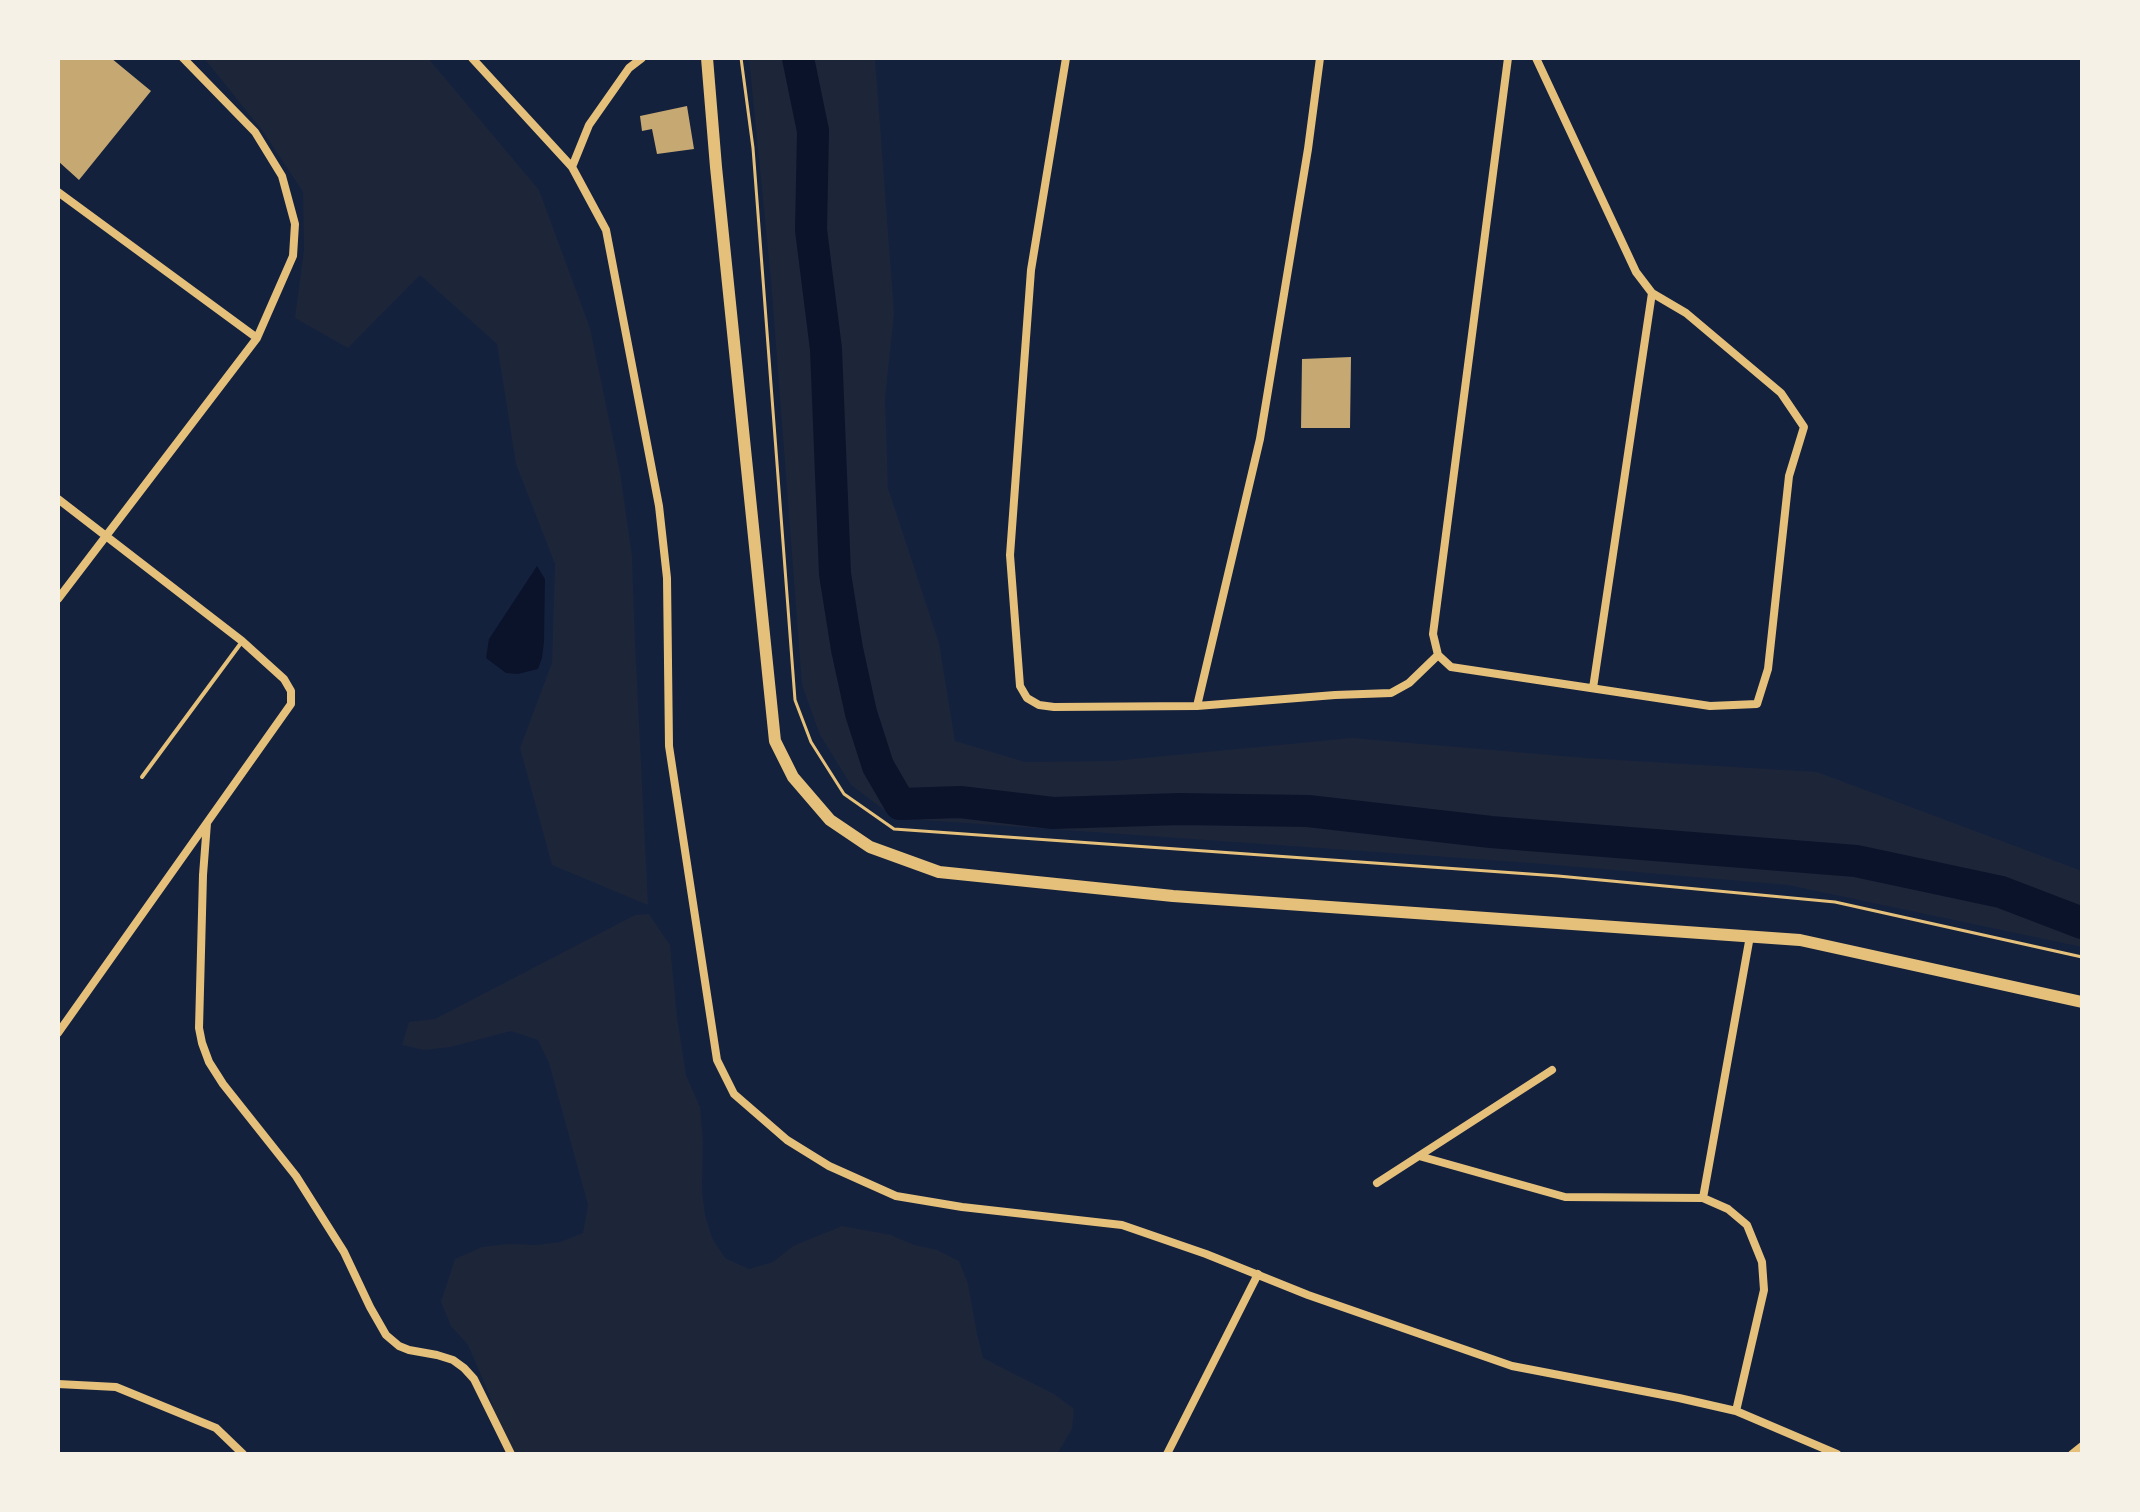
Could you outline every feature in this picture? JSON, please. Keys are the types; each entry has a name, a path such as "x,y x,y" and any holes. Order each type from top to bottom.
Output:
{"main road":[{"path":"707,58 775,741 793,777 830,820 870,847 939,872 1173,896 1800,940 2082,1002"}],"street":[{"path":"58,599 257,338 293,256 295,224 282,176 255,132 183,58"},
{"path":"472,58 572,167 606,230 659,506 667,578 669,746 717,1060 734,1094 787,1140 829,1166 896,1196 962,1207 1122,1225 1308,1295 1512,1366 1736,1411 1837,1454"},
{"path":"572,167 589,125 629,68 642,58"},
{"path":"1066,58 1031,270 1010,555 1020,686 1027,698 1039,705 1054,707 1197,706 1391,693 1409,683 1438,655"},
{"path":"1197,706 1260,439 1320,58"},
{"path":"1508,58 1433,634 1438,655 1451,667 1710,706 1757,704 1768,669 1789,476 1804,427 1781,393 1686,313 1652,293 1636,272 1536,58"},
{"path":"60,197 257,338"},
{"path":"1593,688 1652,293"},
{"path":"58,499 242,641 284,679 291,691 291,704 58,1033"},
{"path":"207,823 199,1028 209,1062 296,1176 344,1252 386,1335 399,1346 453,1360 464,1368 474,1379 511,1454"},
{"path":"1703,1198 1750,936"},
{"path":"1377,1183 1552,1070"},
{"path":"1419,1156 1565,1197 1703,1198 1728,1209 1747,1225 1762,1262 1764,1290 1736,1411"},
{"path":"1167,1454 1258,1274"},
{"path":"58,1384 116,1387 216,1428 243,1454"},
{"path":"2072,1454 2082,1446"}],"lane":[{"path":"142,777 242,641"}],"shaded area":[{"path":"204,58 428,58 539,190 590,328 620,472 632,556 648,905 552,865 520,748 552,663 555,564 516,464 497,344 420,275 348,348 295,318 304,250 303,192 264,133"},
{"path":"749,58 875,58 894,313 885,399 888,488 939,643 955,741 1025,762 1113,761 1352,738 1585,758 1817,772 2082,871 2082,947 1788,885 1532,863 895,818 851,785 820,735 802,685 771,280"},
{"path":"537,566 545,579 542,658 538,669 518,674 506,673 486,658 489,639"},
{"path":"649,914 670,945 686,1075 700,1107 705,1215 712,1238 725,1258 749,1269 773,1262 793,1246 842,1226 891,1235 937,1250 959,1261 968,1284 983,1358 1054,1394 1074,1409 1072,1429 1057,1454 506,1454 489,1394 468,1345 451,1326 441,1302 455,1259 482,1247 560,1242 583,1233 588,1205 549,1063 538,1040 511,1031 450,1047 424,1050 402,1045 409,1022 435,1019 635,915"}],"building":[{"path":"58,58 111,58 151,91 79,180 58,161"},
{"path":"687,106 694,149 657,154 652,129 642,131 640,116"},
{"path":"1351,357 1350,428 1301,428 1302,359"}],"waterway":[{"path":"798,58 813,131 811,230 826,349 835,574 861,713 878,766 900,804 960,802 1053,813 1180,809 1308,811 1491,832 1856,861 2001,892 2082,923"}]}
